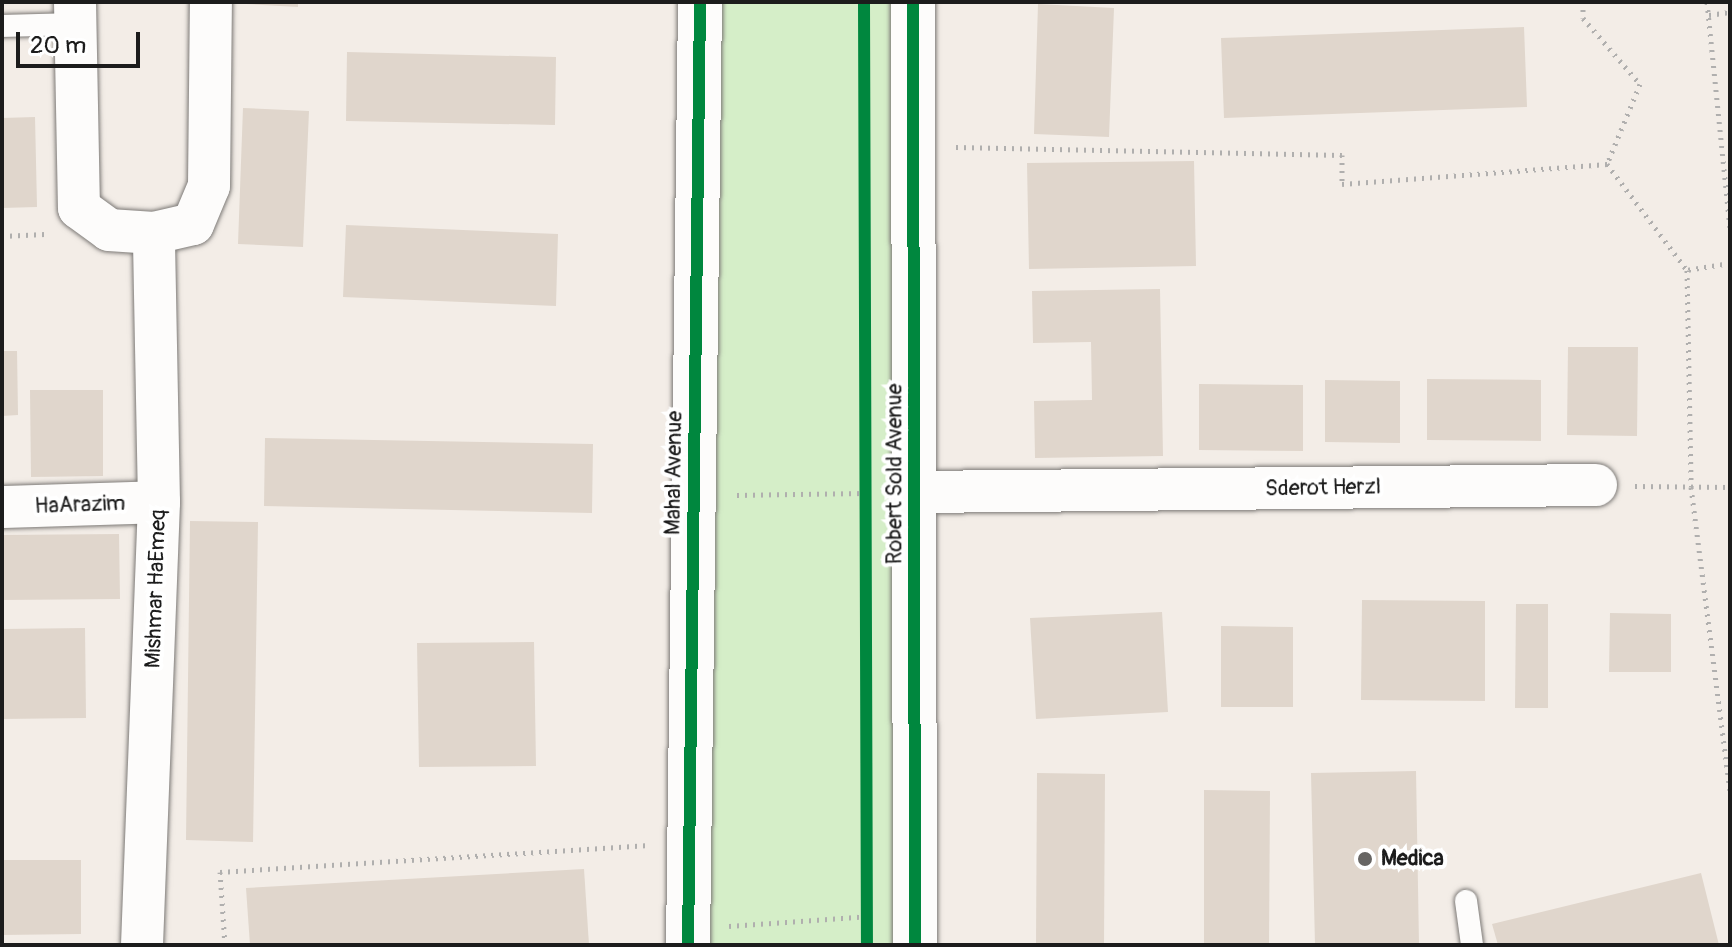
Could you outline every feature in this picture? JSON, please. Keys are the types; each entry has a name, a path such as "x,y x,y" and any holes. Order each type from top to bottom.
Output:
{"street":[{"path":"75,13 79,208 109,230 154,233 193,224 209,186 211,2"},
{"name":"Mahal Avenue","path":"688,937 700,2"},
{"name":"Robert Sold Avenue","path":"913,2 915,945"},
{"name":"Mishmar HaEmeq","path":"142,945 159,502 154,233"},
{"name":"Sderot Herzl","path":"916,492 1596,485"},
{"name":"HaArazim","path":"2,507 159,502"}],"lane":[{"path":"2,26 75,13"},
{"path":"1466,901 1472,945"}],"path":[{"path":"864,2 867,945"},
{"path":"1583,2 1583,18 1640,84 1607,164"},
{"path":"1707,2 1730,229"},
{"path":"1709,15 1730,12"},
{"path":"912,146 1342,155 1342,184 1607,164"},
{"path":"1607,164 1687,270 1691,487 1730,791"},
{"path":"1687,270 1730,263"},
{"path":"1596,485 1730,487"},
{"path":"694,495 916,492"},
{"path":"219,945 225,945 220,872 690,843"},
{"path":"688,937 867,916"}],"green space":[{"path":"701,2 900,2 895,944 704,945"}],"building":[{"path":"298,2 298,7 246,4"},
{"path":"1038,4 1114,8 1109,137 1034,134"},
{"path":"1524,27 1527,107 1224,118 1221,38"},
{"path":"347,52 556,57 555,125 346,121"},
{"path":"243,108 309,111 303,247 238,244"},
{"path":"35,117 37,207 2,208 2,118"},
{"path":"1194,161 1196,266 1029,269 1027,163"},
{"path":"346,225 558,234 556,306 343,297"},
{"path":"1160,289 1163,456 1035,458 1034,401 1092,400 1091,342 1033,343 1032,291"},
{"path":"1568,347 1638,347 1637,436 1567,435"},
{"path":"2,351 17,351 18,415 2,416"},
{"path":"1427,379 1541,380 1541,441 1427,440"},
{"path":"1325,380 1400,381 1400,443 1325,442"},
{"path":"1199,384 1303,385 1303,451 1199,450"},
{"path":"30,390 103,390 103,476 31,477"},
{"path":"265,438 593,444 592,513 264,506"},
{"path":"190,521 258,522 253,842 186,840"},
{"path":"119,534 120,599 2,600 2,535"},
{"path":"1362,600 1485,601 1485,701 1361,700"},
{"path":"1516,604 1548,604 1548,708 1515,708"},
{"path":"1162,612 1168,712 1036,719 1030,618"},
{"path":"1610,613 1671,614 1671,672 1609,672"},
{"path":"1221,626 1293,627 1293,707 1221,707"},
{"path":"85,628 86,718 2,719 2,629"},
{"path":"534,642 536,766 419,767 417,643"},
{"name":"Medica","path":"1416,771 1419,945 1315,945 1311,773"},
{"path":"1037,773 1105,774 1104,945 1036,945"},
{"path":"1204,790 1270,791 1269,945 1204,945"},
{"path":"2,860 81,860 81,934 2,935"},
{"path":"584,869 589,945 250,945 246,888"},
{"path":"1701,873 1719,945 1498,945 1492,924"}],"cycle path":[{"path":"688,945 700,2"},
{"path":"864,2 867,945"},
{"path":"913,2 915,945"}],"place":[{"name":"Medica","path":"1365,859"}]}
